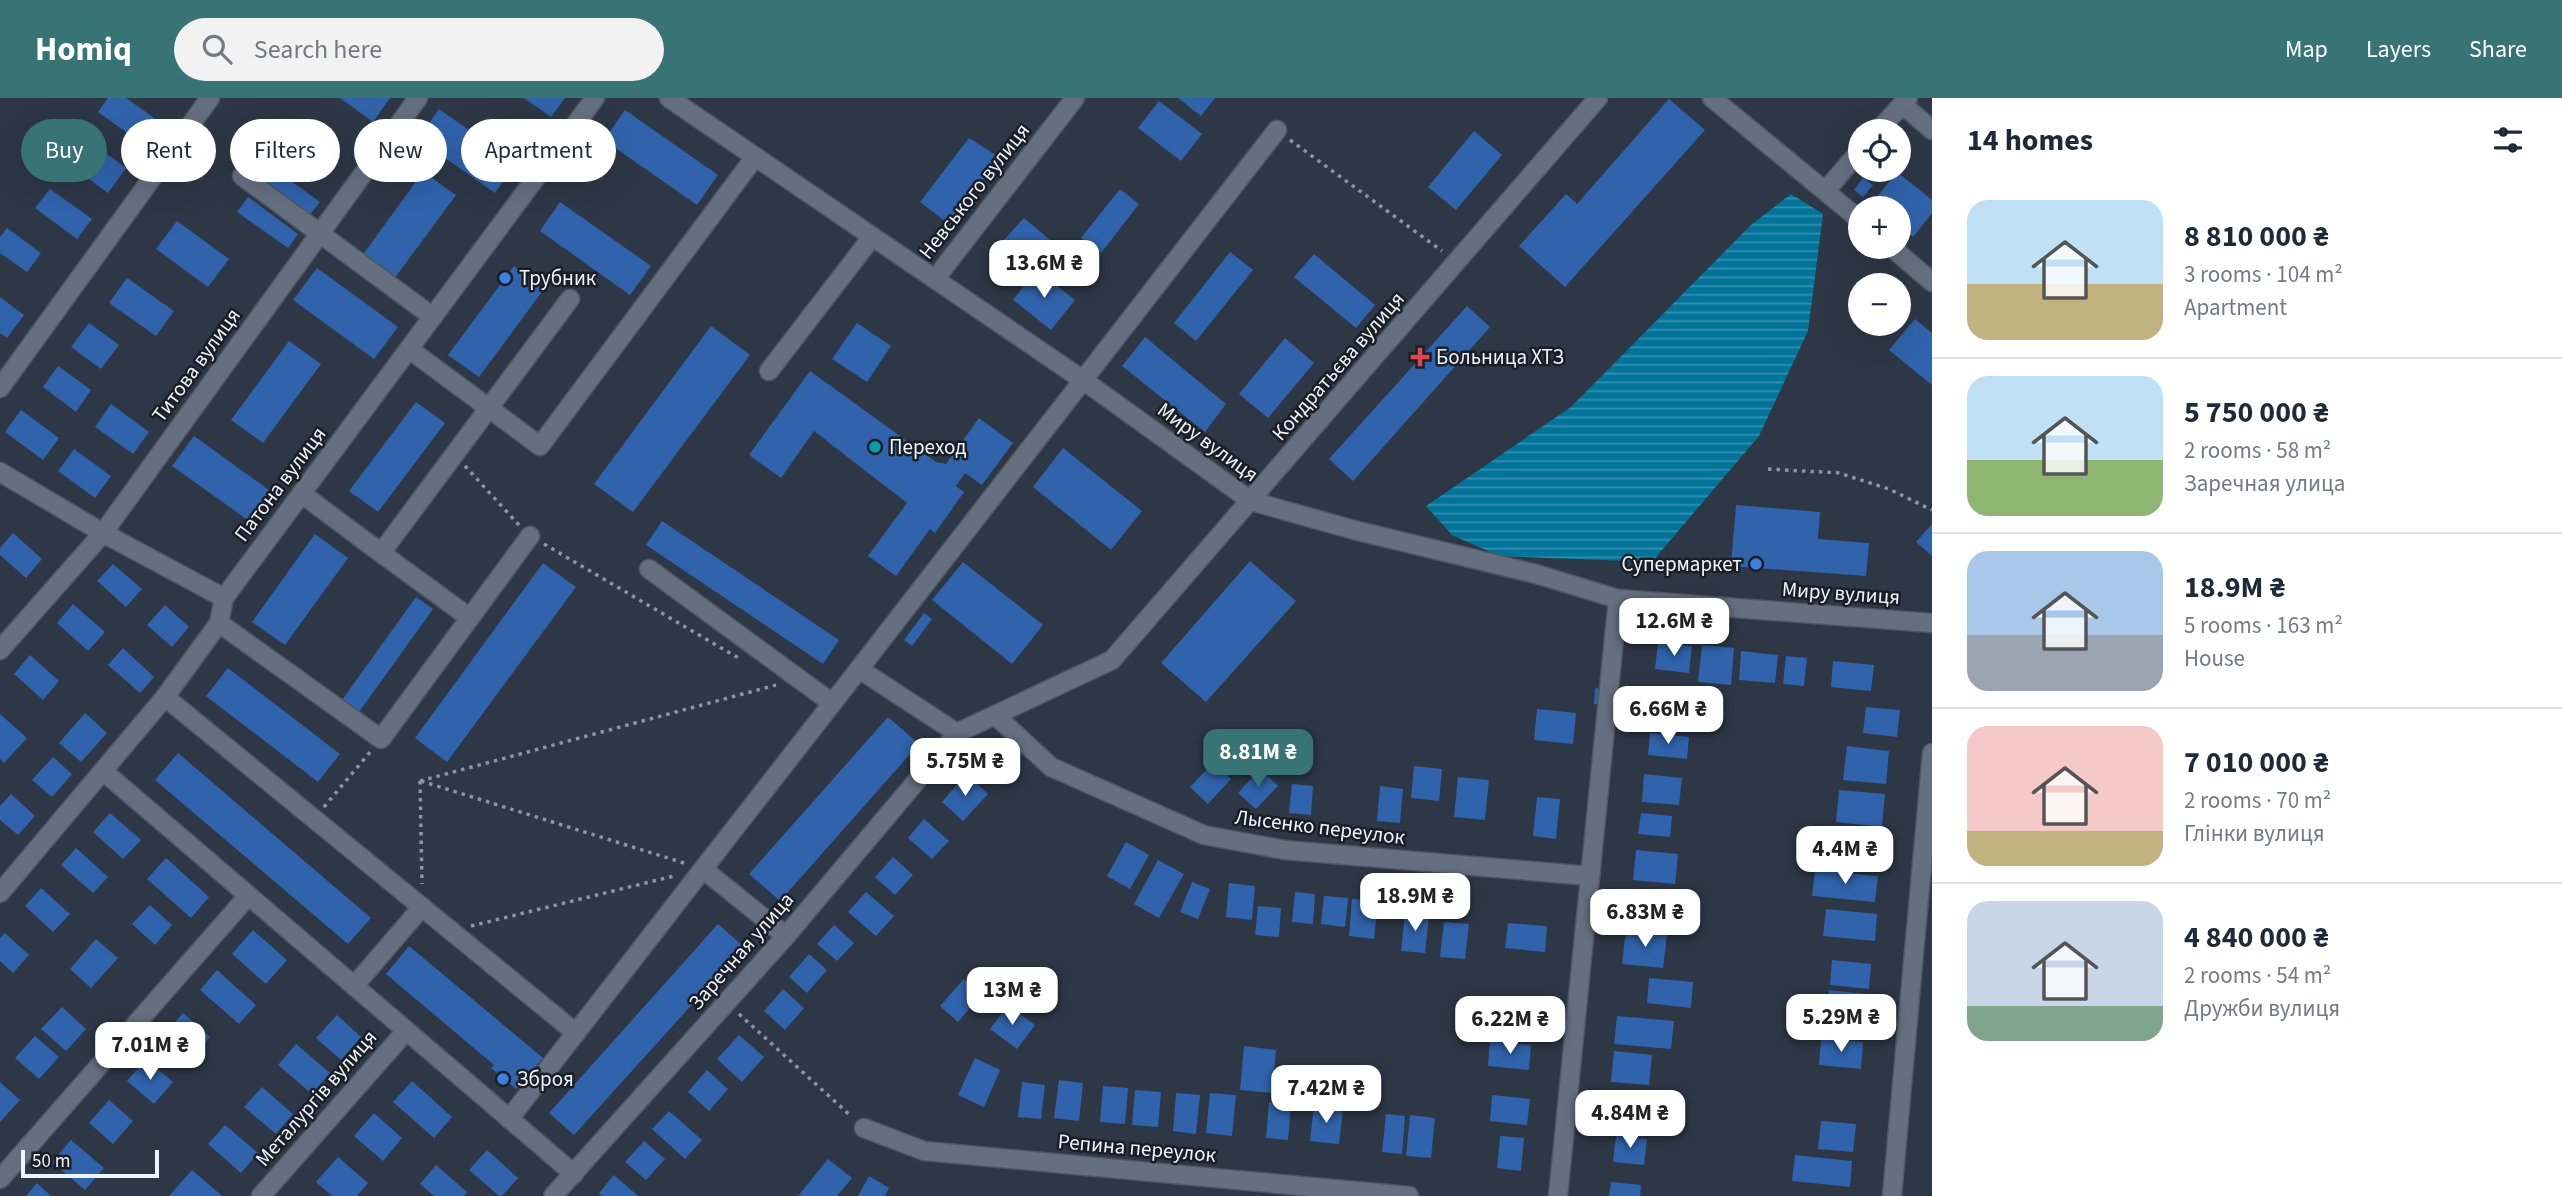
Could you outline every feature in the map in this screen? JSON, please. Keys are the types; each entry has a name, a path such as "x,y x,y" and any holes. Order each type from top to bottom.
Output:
{"street":[{"path":"0,388 210,98"},
{"name":"Титова вулиця","path":"0,650 103,533 418,98"},
{"name":"Патона вулиця","path":"0,893 165,697 219,623 224,598 595,98"},
{"name":"Миру вулиця","path":"669,98 1083,380 1251,501 1618,599 1932,623"},
{"name":"Невського вулиця","path":"935,279 1074,98"},
{"name":"Кондратьєва вулиця","path":"957,733 1112,660 1598,98"},
{"path":"1713,98 1848,209"},
{"path":"1889,119 1905,101 1932,130"},
{"path":"509,1119 1277,130"},
{"path":"409,349 540,446 755,157"},
{"path":"1826,190 1848,165"},
{"path":"250,182 433,317"},
{"path":"769,371 872,237"},
{"path":"1905,259 1932,282"},
{"path":"381,553 570,299"},
{"path":"0,472 103,533 224,598"},
{"path":"302,494 470,618"},
{"path":"219,623 381,739 530,536"},
{"path":"649,569 832,703"},
{"path":"1558,1196 1618,599"},
{"path":"859,669 957,733"},
{"path":"165,697 576,1033"},
{"name":"Лысенко переулок","path":"995,715 1051,767 1204,835 1285,850 1590,876"},
{"name":"Заречная улица","path":"553,1196 786,936 957,733"},
{"path":"1892,1196 1932,753"},
{"path":"103,771 574,1174"},
{"path":"703,869 786,936"},
{"path":"0,1179 248,896"},
{"path":"354,986 422,907"},
{"name":"Металургів вулиця","path":"261,1196 406,1031"},
{"name":"Репина переулок","path":"864,1128 924,1151 1409,1196"}],"path":[{"path":"1277,130 1458,263"},
{"path":"454,455 530,536 745,663"},
{"path":"1768,468 1839,473 1889,489 1932,510"},
{"path":"420,781 780,684 769,677"},
{"path":"315,819 381,739"},
{"path":"420,781 703,869"},
{"path":"420,781 422,907"},
{"path":"452,931 703,869"},
{"path":"727,1002 864,1128"}],"water":[{"path":"1791,194 1823,214 1808,331 1759,436 1652,562 1499,556 1452,535 1426,506 1571,407 1751,225"}],"building":[{"path":"108,98 126,98 156,119 121,119 121,128 98,112"},
{"path":"340,98 390,98 375,119 369,119"},
{"path":"524,98 565,98 551,117"},
{"path":"1178,98 1215,98 1201,116"},
{"path":"1669,99 1705,130 1565,287 1519,246 1566,194 1577,204"},
{"path":"1159,101 1202,134 1181,161 1138,128"},
{"path":"439,109 461,124 461,169 447,159 447,119 432,119"},
{"path":"625,110 718,175 697,205 616,148 616,123"},
{"path":"1474,131 1502,155 1456,210 1428,187"},
{"path":"969,138 999,157 950,225 920,202"},
{"path":"107,154 121,164 121,175 108,193 93,182 107,182"},
{"path":"264,182 292,182 320,202 309,216"},
{"path":"416,182 437,182 456,195 394,279 362,256"},
{"path":"479,182 503,182 495,193"},
{"path":"1860,182 1873,185 1864,196 1854,190"},
{"path":"1889,182 1910,182 1932,200 1932,213 1913,237 1911,196 1878,196"},
{"path":"50,189 92,219 77,239 35,208"},
{"path":"1120,189 1139,204 1101,253 1081,238"},
{"path":"248,197 298,234 288,248 237,212"},
{"path":"560,202 651,266 630,295 540,231"},
{"path":"1024,218 1050,240 1031,262 1004,240"},
{"path":"177,221 229,259 208,287 156,249"},
{"path":"7,228 41,253 27,272 0,253 0,237"},
{"path":"1230,252 1253,270 1196,341 1174,323"},
{"path":"1314,254 1375,305 1356,328 1294,277"},
{"path":"514,266 544,289 479,377 448,355"},
{"path":"317,268 398,327 374,359 293,300"},
{"path":"1037,270 1075,300 1051,330 1013,300"},
{"path":"127,278 174,311 156,336 109,303"},
{"path":"0,297 24,315 7,338 0,333"},
{"path":"1467,306 1490,327 1353,481 1329,459"},
{"path":"1915,319 1932,333 1932,385 1889,350 1901,336 1911,336 1911,324"},
{"path":"89,323 119,345 101,369 71,347"},
{"path":"857,323 891,346 867,382 832,359"},
{"path":"711,326 750,355 633,512 594,484"},
{"path":"1145,337 1226,404 1205,432 1122,366"},
{"path":"1285,338 1314,363 1268,418 1239,394"},
{"path":"289,341 321,364 263,443 231,420"},
{"path":"58,366 91,390 76,412 43,387"},
{"path":"810,371 936,462 946,464 979,418 1013,443 982,485 965,473 956,486 964,492 935,533 930,529 896,576 868,556 907,503 814,431 781,478 749,455"},
{"path":"416,402 445,423 378,512 349,491"},
{"path":"111,404 149,432 133,454 95,427"},
{"path":"21,410 59,438 43,460 5,432"},
{"path":"194,436 273,493 252,523 172,466"},
{"path":"1063,448 1142,511 1111,550 1033,487"},
{"path":"74,449 111,476 95,498 58,471"},
{"path":"1736,505 1820,512 1818,539 1869,543 1866,576 1731,566"},
{"path":"662,521 839,640 823,664 646,545"},
{"path":"1932,524 1932,556 1916,542"},
{"path":"13,533 42,559 26,578 0,555 0,548"},
{"path":"315,534 348,558 285,645 252,622"},
{"path":"1250,561 1296,601 1206,702 1161,663"},
{"path":"963,562 1043,625 1012,664 932,600"},
{"path":"543,563 576,587 447,762 415,738"},
{"path":"113,564 142,589 126,607 97,581"},
{"path":"416,597 433,609 359,712 342,700"},
{"path":"73,604 105,632 88,651 57,623"},
{"path":"165,605 189,627 172,647 147,625"},
{"path":"924,613 932,619 912,646 904,640"},
{"path":"1658,643 1692,646 1689,673 1655,669"},
{"path":"1702,645 1734,648 1731,685 1698,682"},
{"path":"123,648 154,677 140,693 108,665"},
{"path":"1741,651 1778,655 1775,683 1739,680"},
{"path":"30,655 59,681 43,700 14,674"},
{"path":"1786,656 1807,658 1804,686 1783,684"},
{"path":"1833,661 1874,665 1871,691 1831,687"},
{"path":"228,668 340,754 318,782 206,696"},
{"path":"1595,688 1601,689 1599,705 1594,704"},
{"path":"1866,707 1900,710 1897,737 1863,733"},
{"path":"1537,709 1576,713 1573,744 1534,740"},
{"path":"85,713 107,733 81,762 59,743"},
{"path":"0,714 27,738 4,763 0,759"},
{"path":"888,717 919,744 780,901 749,874"},
{"path":"1650,733 1689,737 1687,759 1648,755"},
{"path":"1847,746 1889,751 1886,784 1843,780"},
{"path":"178,753 371,918 348,944 155,780"},
{"path":"53,757 72,774 52,797 32,780"},
{"path":"1214,762 1231,779 1208,804 1190,787"},
{"path":"1414,766 1442,769 1439,801 1411,798"},
{"path":"1260,769 1278,786 1256,809 1238,793"},
{"path":"966,774 988,794 963,821 942,802"},
{"path":"1644,774 1682,778 1679,805 1642,802"},
{"path":"1458,777 1489,780 1485,820 1454,817"},
{"path":"1292,784 1313,786 1311,815 1289,813"},
{"path":"1380,786 1403,789 1400,823 1377,821"},
{"path":"1839,790 1885,794 1882,827 1836,822"},
{"path":"11,794 35,816 18,835 0,820 0,806"},
{"path":"1537,797 1560,799 1556,839 1533,836"},
{"path":"110,813 141,840 123,859 93,832"},
{"path":"1641,813 1672,816 1670,837 1638,834"},
{"path":"924,819 949,841 932,859 908,838"},
{"path":"1832,832 1867,836 1864,861 1830,858"},
{"path":"1126,842 1149,855 1130,889 1107,876"},
{"path":"76,848 108,877 93,893 61,865"},
{"path":"1636,850 1678,854 1675,884 1633,880"},
{"path":"893,857 913,875 895,895 875,877"},
{"path":"166,858 209,897 191,918 147,879"},
{"path":"1158,860 1184,874 1159,918 1134,904"},
{"path":"1815,870 1878,876 1875,902 1812,896"},
{"path":"1192,882 1210,889 1198,919 1180,912"},
{"path":"1229,883 1255,886 1252,920 1226,917"},
{"path":"41,888 70,914 53,932 25,906"},
{"path":"1632,890 1684,895 1682,922 1629,917"},
{"path":"866,892 894,916 876,936 848,912"},
{"path":"1295,892 1315,894 1313,924 1292,922"},
{"path":"1324,896 1348,898 1345,927 1321,924"},
{"path":"1352,899 1378,901 1374,939 1349,936"},
{"path":"150,905 172,925 155,945 132,924"},
{"path":"1258,906 1281,908 1279,937 1255,935"},
{"path":"1826,909 1877,914 1875,941 1823,936"},
{"path":"1405,913 1429,916 1425,953 1401,951"},
{"path":"1444,922 1469,924 1465,959 1440,957"},
{"path":"1508,923 1547,926 1545,952 1505,948"},
{"path":"718,924 744,947 574,1135 549,1113"},
{"path":"834,925 854,943 837,961 817,944"},
{"path":"253,930 287,960 266,984 232,954"},
{"path":"1626,930 1667,934 1663,968 1622,964"},
{"path":"5,933 29,955 13,973 0,961 0,938"},
{"path":"96,939 118,958 91,988 70,969"},
{"path":"409,946 543,1058 516,1089 491,1068 494,1065 386,974"},
{"path":"809,954 827,970 807,993 789,977"},
{"path":"1832,960 1871,964 1869,989 1830,985"},
{"path":"217,970 256,1005 239,1024 200,990"},
{"path":"1649,978 1693,982 1691,1008 1647,1003"},
{"path":"964,979 982,994 958,1022 940,1006"},
{"path":"783,989 804,1008 785,1030 764,1011"},
{"path":"1829,990 1868,994 1866,1015 1826,1011"},
{"path":"1008,1005 1035,1025 1017,1049 990,1029"},
{"path":"1495,1005 1536,1009 1534,1036 1492,1033"},
{"path":"62,1007 86,1029 66,1051 41,1029"},
{"path":"183,1013 210,1037 187,1063 159,1040"},
{"path":"337,1015 361,1037 341,1060 316,1038"},
{"path":"1617,1016 1674,1021 1671,1049 1614,1044"},
{"path":"739,1035 764,1057 742,1082 717,1059"},
{"path":"35,1036 59,1057 39,1079 15,1058"},
{"path":"1821,1038 1863,1042 1861,1069 1819,1065"},
{"path":"1490,1041 1531,1045 1529,1070 1488,1066"},
{"path":"296,1044 330,1073 312,1094 278,1065"},
{"path":"1244,1046 1276,1050 1272,1093 1240,1090"},
{"path":"1614,1051 1652,1055 1649,1085 1611,1082"},
{"path":"975,1058 1000,1070 984,1107 958,1095"},
{"path":"146,1059 173,1082 154,1104 127,1081"},
{"path":"707,1070 728,1089 709,1111 688,1092"},
{"path":"1059,1080 1083,1083 1079,1121 1054,1118"},
{"path":"412,1081 452,1117 434,1138 393,1102"},
{"path":"0,1082 20,1100 0,1122"},
{"path":"1022,1082 1045,1085 1041,1119 1018,1117"},
{"path":"1103,1086 1128,1088 1125,1124 1100,1122"},
{"path":"262,1087 293,1114 276,1134 244,1107"},
{"path":"1135,1090 1161,1092 1158,1127 1132,1125"},
{"path":"1176,1093 1200,1095 1196,1134 1173,1131"},
{"path":"1210,1093 1236,1095 1232,1136 1206,1133"},
{"path":"1492,1095 1530,1099 1527,1125 1490,1121"},
{"path":"1610,1097 1643,1100 1640,1131 1607,1128"},
{"path":"109,1100 133,1121 113,1144 89,1123"},
{"path":"1269,1102 1291,1104 1288,1140 1266,1138"},
{"path":"1314,1106 1343,1109 1339,1144 1310,1141"},
{"path":"669,1111 702,1140 685,1159 652,1129"},
{"path":"374,1113 402,1138 383,1161 354,1136"},
{"path":"1386,1114 1405,1116 1402,1154 1382,1152"},
{"path":"1410,1115 1435,1118 1431,1158 1406,1156"},
{"path":"1821,1121 1856,1124 1853,1152 1818,1149"},
{"path":"225,1125 258,1153 241,1173 208,1144"},
{"path":"1500,1136 1524,1138 1521,1171 1497,1168"},
{"path":"1616,1136 1647,1139 1644,1165 1613,1162"},
{"path":"71,1140 104,1168 85,1190 52,1162"},
{"path":"644,1141 665,1159 646,1180 625,1162"},
{"path":"487,1150 518,1178 502,1196 469,1170"},
{"path":"1795,1155 1852,1161 1850,1187 1792,1181"},
{"path":"338,1157 368,1183 357,1196 332,1196 316,1182"},
{"path":"828,1159 852,1178 837,1196 798,1196"},
{"path":"436,1165 467,1192 464,1196 434,1196 420,1184"},
{"path":"192,1170 222,1196 169,1196"},
{"path":"614,1175 638,1196 602,1196 599,1193"},
{"path":"869,1176 889,1188 885,1196 858,1196"},
{"path":"1611,1182 1641,1185 1640,1196 1609,1196"},
{"path":"37,1183 51,1196 26,1196"}],"place":[{"name":"Трубник","path":"505,278"},
{"name":"Больница ХТЗ","path":"1420,357"},
{"name":"Переход","path":"875,447"},
{"name":"Супермаркет","path":"1756,564"},
{"name":"Зброя","path":"503,1079"}]}
